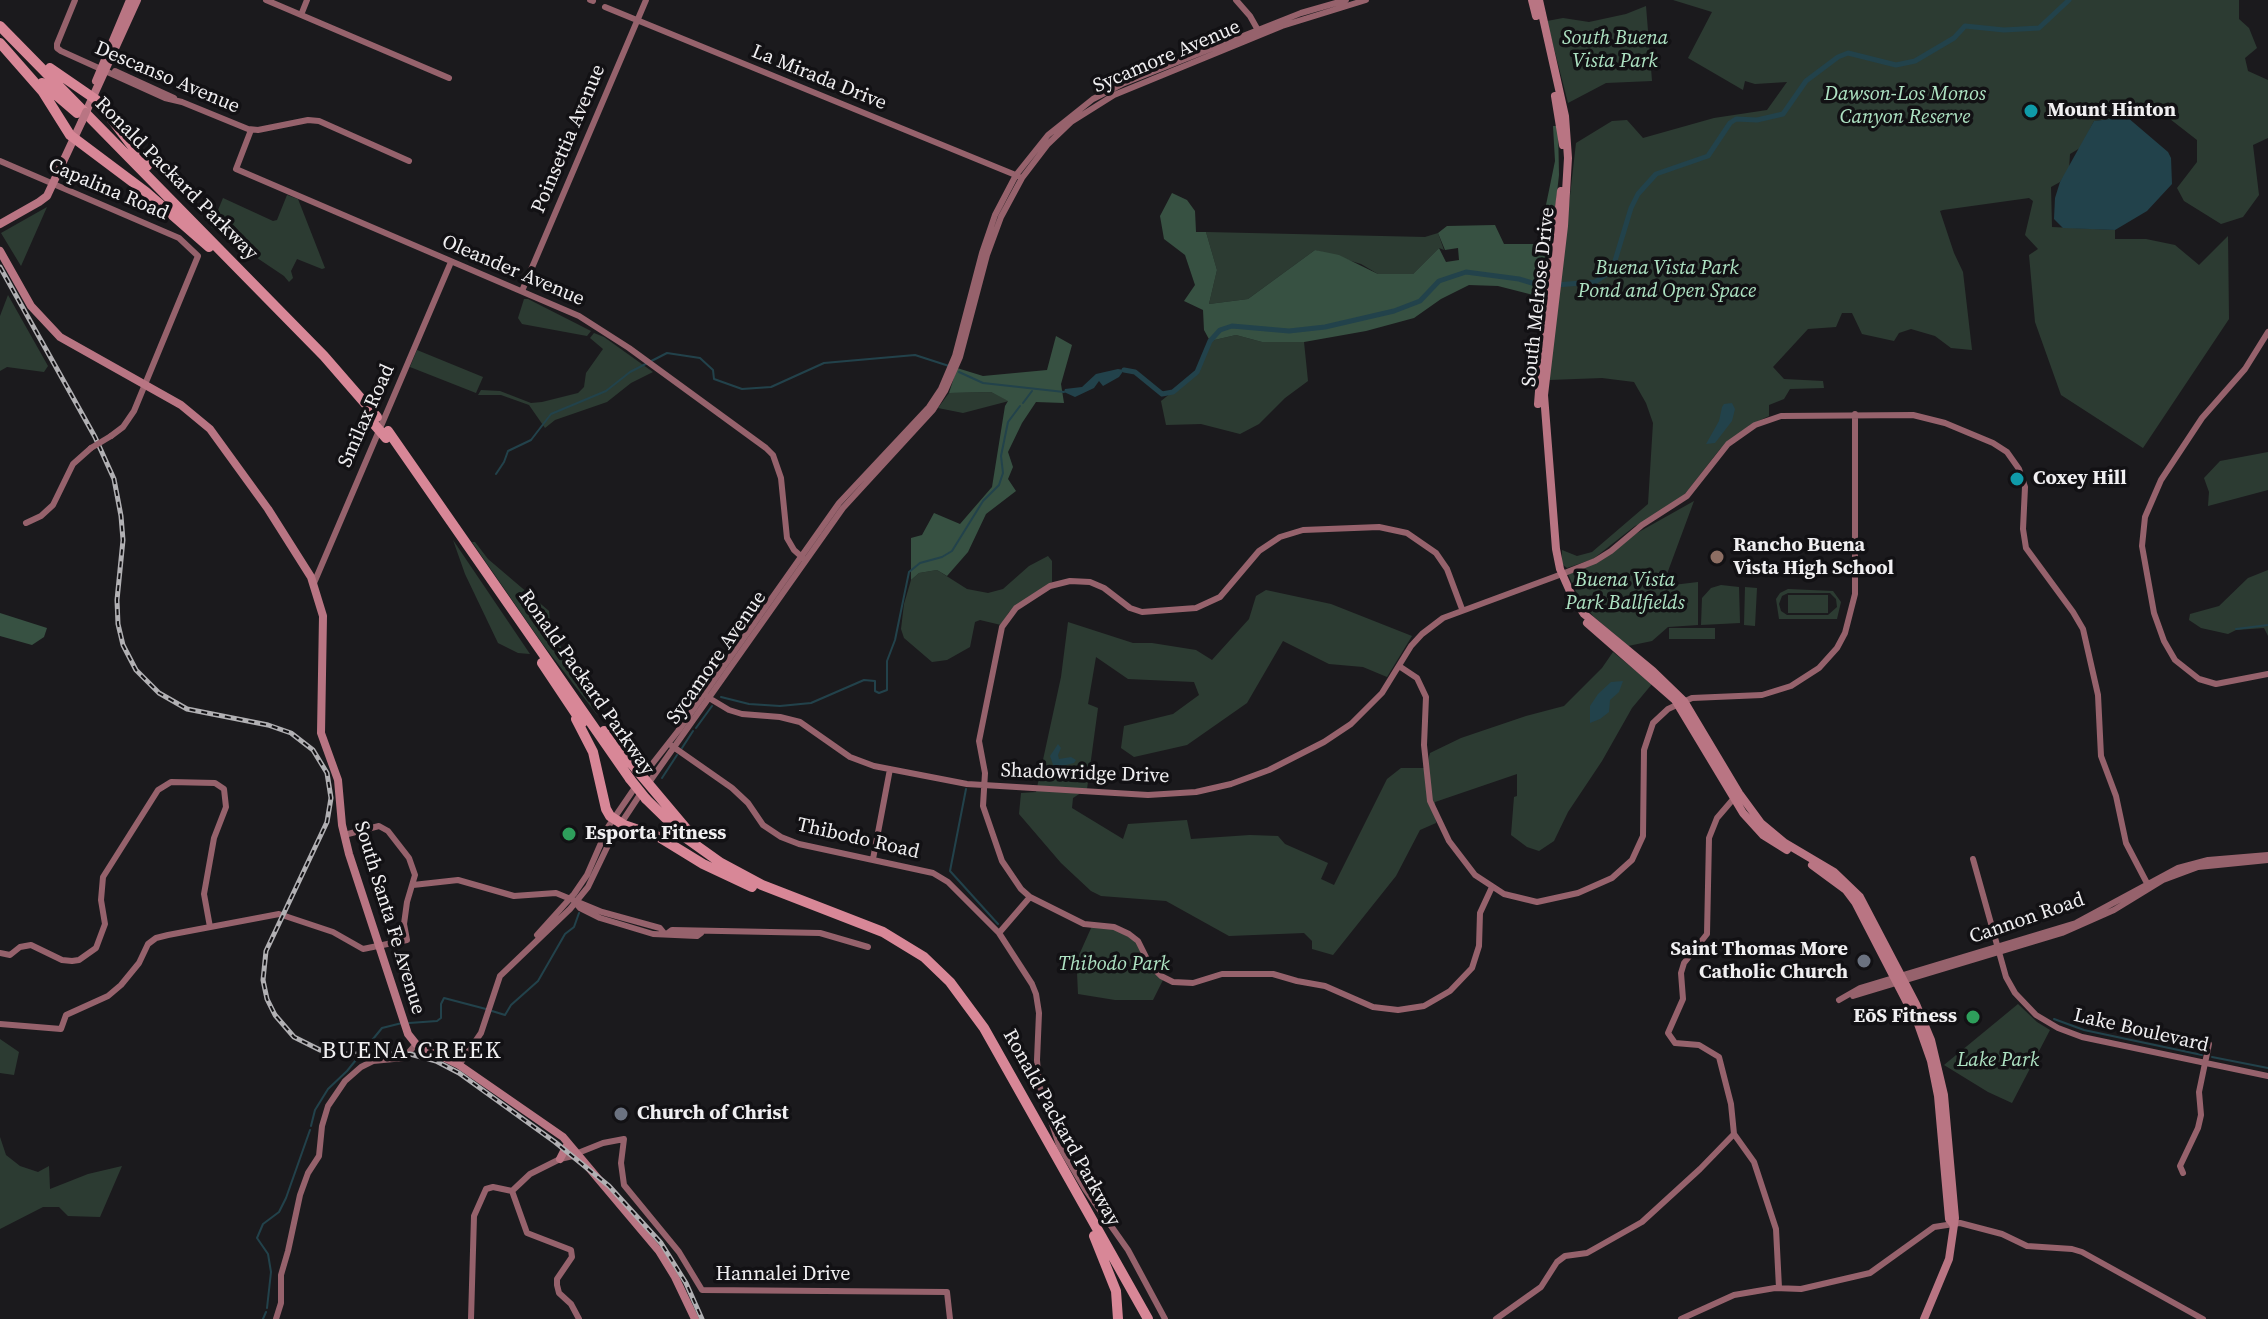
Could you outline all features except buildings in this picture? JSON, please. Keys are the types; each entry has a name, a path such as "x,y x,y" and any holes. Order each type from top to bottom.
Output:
{"highway":[{"path":"0,25 91,101 98,101 172,200"},
{"name":"Ronald Packard Parkway","path":"0,25 324,356 387,435 567,686 628,782"},
{"name":"Ronald Packard Parkway","path":"0,35 375,420"},
{"path":"0,43 77,113"},
{"path":"0,43 43,92 70,135 76,134 209,247"},
{"name":"Ronald Packard Parkway","path":"387,435 568,703 644,802 690,849 752,887 883,939 914,958 945,985 976,1027 1140,1319"},
{"path":"567,686 675,818 721,863"},
{"path":"568,703 593,752 606,809 617,821 659,837 711,869 752,887"},
{"name":"Ronald Packard Parkway","path":"644,802 721,863 762,885 883,932 911,948 958,989 976,1015 1148,1319"},
{"path":"1094,1236 1116,1291 1118,1319"},
{"path":"1108,1249 1156,1319"}],"main road":[{"path":"0,226 48,202 75,144 76,134 130,0"},
{"path":"104,69 137,0"},
{"name":"South Melrose Drive","path":"1532,0 1557,105 1564,155 1555,270"},
{"name":"South Melrose Drive","path":"1539,0 1567,131 1568,171 1551,303 1544,407 1560,575"},
{"path":"0,242 18,278"},
{"path":"0,251 18,278"},
{"name":"South Santa Fe Avenue","path":"18,278 36,305 58,329 145,382 188,403 227,442 314,583 323,616 321,733 338,780 344,835 408,1034 416,1044 459,1065 563,1137 601,1189 611,1195 665,1260 692,1319"},
{"name":"South Melrose Drive","path":"1551,303 1544,329 1538,405 1551,547 1572,605 1591,627 1682,703 1743,813 1763,835 1818,868 1846,890 1927,1030 1944,1095 1945,1141"},
{"path":"1544,329 1549,349"},
{"path":"304,565 310,569 321,567"},
{"name":"South Melrose Drive","path":"1899,980 1931,1061 1955,1218 1949,1259 1924,1319"},
{"path":"1918,1024 1927,1030"},
{"name":"South Santa Fe Avenue","path":"553,1131 576,1154 599,1190 655,1253 692,1319"},
{"path":"560,1159 566,1147"}],"street":[{"name":"Descanso Avenue","path":"75,0 57,41 59,50 165,98 251,130 308,120 319,121 409,161"},
{"path":"266,0 449,78"},
{"path":"301,15 307,0"},
{"name":"Poinsettia Avenue","path":"522,291 646,0"},
{"path":"1236,0 1259,32"},
{"name":"Sycamore Avenue","path":"572,900 617,821 847,494 923,413 942,388 955,356 988,233 1019,177 1058,133 1098,103 1301,13 1366,0"},
{"name":"Sycamore Avenue","path":"1259,32 1351,1"},
{"name":"La Mirada Drive","path":"605,7 1019,177"},
{"name":"Oleander Avenue","path":"251,130 236,169 579,316 756,440 773,455 782,485 787,538 794,550 804,558"},
{"name":"Capalina Road","path":"0,161 179,238 198,256 145,382"},
{"name":"Smilax Road","path":"314,583 451,262"},
{"path":"2268,332 2245,369 2202,418 2161,480 2145,517 2142,546 2154,613 2175,660 2191,674 2216,684 2268,674"},
{"path":"26,523 41,516 53,505 73,464 123,427 134,411 145,382"},
{"path":"1399,666 1417,678 1426,697 1424,745 1432,806 1448,840 1468,868 1492,887 1522,900 1549,901 1590,889 1625,869 1635,856 1643,836 1646,739 1653,723 1664,712 1700,696 1748,696 1780,691 1810,674 1837,648 1849,620 1855,594 1855,414"},
{"name":"Shadowridge Drive","path":"706,696 742,714 800,722 850,757 874,766 984,786 1148,795 1196,792 1231,784 1269,770 1340,732 1362,715 1382,693 1422,634 1443,618 1595,561 1639,528 1667,516 1690,499 1725,454 1757,429 1785,417 1913,415 1935,420 1993,443 2014,460 2025,487 2023,529 2026,548 2083,629 2098,695 2101,756 2116,796 2126,843 2148,885"},
{"path":"1462,609 1447,569 1436,553 1407,533 1379,527 1303,530 1280,537 1259,551 1220,597 1196,608 1142,612 1130,608 1104,588 1090,582 1070,581 1050,586 1016,608 1003,624 979,741 985,773 983,806 1002,861 1010,876 1030,897 1084,924 1114,927 1129,934 1138,941 1150,965 1173,982 1193,983 1222,974 1274,974 1325,986 1373,1007 1398,1010 1416,1008 1435,1002 1472,968 1479,946 1480,913 1492,887"},
{"name":"Thibodo Road","path":"671,745 732,788 748,803 763,825 781,837 799,844 922,869 940,877 999,933 1036,994 1039,1085 1059,1145 1085,1189 1128,1250 1165,1319"},
{"path":"873,859 890,769"},
{"path":"0,953 10,955 27,945 45,950 62,960 73,961 96,948 105,924 102,880 158,790 171,782 215,783 222,786 225,794 225,811 214,838 204,894 210,927"},
{"path":"1736,796 1717,818 1709,838 1707,934 1684,963 1681,973 1683,999 1668,1033 1675,1043 1699,1045 1719,1057 1733,1110 1734,1134 1754,1162 1776,1229 1779,1288"},
{"name":"Sycamore Avenue","path":"459,1065 481,1033 500,976 588,887 617,821"},
{"path":"0,1024 61,1029 69,1013 108,996 126,981 152,941 210,927 279,914 333,932 363,949 407,940 404,924 414,868 409,858 388,831 376,825 344,835"},
{"name":"Cannon Road","path":"1840,1002 1854,991 2090,922 2148,885 2198,867 2268,857"},
{"name":"Lake Boulevard","path":"1973,859 2006,977 2015,993 2036,1015 2082,1037 2268,1076"},
{"path":"413,885 458,880 514,896 556,893 606,913 660,928 672,936 697,936 701,933 820,933 868,947"},
{"path":"588,887 585,900 606,913"},
{"path":"999,933 1030,897"},
{"path":"572,900 580,908 600,918 653,934 666,933"},
{"path":"276,1319 281,1303 281,1275 300,1195 308,1173 319,1156 328,1106 345,1081 363,1065 376,1060 403,1059 416,1044"},
{"path":"2183,1173 2180,1166 2201,1115 2199,1092 2209,1044"},
{"path":"1496,1319 1541,1287 1557,1262 1565,1256 1587,1253 1642,1222 1734,1134"},
{"name":"Hannalei Drive","path":"576,1154 624,1139 621,1163 624,1185 679,1252 702,1290 947,1292 950,1319"},
{"path":"512,1191 524,1178 576,1154"},
{"path":"471,1319 472,1226 477,1207 488,1188 512,1191"},
{"path":"512,1191 527,1233 571,1250 572,1257 556,1283 559,1293 571,1304 579,1319"},
{"path":"1681,1319 1734,1295 1779,1288 1801,1289 1870,1273 1925,1232 1943,1224 1990,1230 2039,1248 2082,1252 2203,1319"}],"green space":[{"path":"1673,0 2239,0 2239,19 2249,28 2257,48 2245,58 2248,71 2268,80 2268,138 2253,145 2259,195 2243,217 2221,224 2184,201 2177,188 2197,162 2197,140 2161,112 2094,121 2080,148 2070,154 2069,169 2060,182 2051,187 2052,227 2115,230 2115,239 2146,239 2175,245 2199,265 2228,236 2229,319 2143,448 2061,395 2035,322 2029,255 2038,249 2025,235 2033,201 2029,198 1943,210 1940,211 1963,272 1972,350 1951,348 1935,336 1911,329 1899,333 1894,341 1862,334 1852,313 1842,313 1836,327 1808,329 1773,367 1784,379 1823,381 1824,388 1790,389 1784,399 1769,405 1769,416 1750,425 1720,449 1674,508 1635,526 1593,559 1567,568 1562,564 1562,550 1577,556 1592,552 1648,504 1653,423 1634,382 1602,378 1549,380 1576,143 1612,121 1627,120 1643,138 1714,118 1767,110 1787,82 1755,84 1745,81 1743,90 1688,58 1712,12"},
{"name":"South Buena Vista Park","path":"1646,6 1652,81 1606,83 1568,103 1547,21 1563,18 1589,22"},
{"path":"1553,126 1558,126 1559,175 1545,298 1498,286 1469,285 1441,299 1414,318 1366,331 1304,342 1262,342 1236,335 1210,341 1204,330 1203,310 1184,301 1195,285 1185,255 1164,239 1160,216 1172,193 1187,200 1195,211 1196,232 1206,232 1217,270 1209,304 1248,299 1315,250 1339,255 1378,274 1413,274 1439,248 1446,262 1459,260 1458,248 1445,250 1438,233 1447,226 1495,225 1504,244 1538,244 1555,161"},
{"path":"287,195 298,199 325,268 297,259 291,271 293,278 289,282 211,227 223,198 273,221 277,220"},
{"path":"47,207 21,266 1,233"},
{"path":"1206,232 1425,237 1438,233 1444,250 1439,248 1413,274 1378,274 1361,264 1315,250 1248,299 1209,304 1217,270"},
{"path":"8,295 48,366 44,372 7,367 0,371 0,316"},
{"path":"524,299 591,331 587,336 522,324 518,318"},
{"path":"594,333 653,372 631,383 607,402 555,420 545,428 529,405 501,395 478,395 481,390 500,391 531,403 578,393 584,387 586,373 603,349 590,338"},
{"path":"1236,335 1262,342 1304,342 1308,381 1259,424 1240,434 1201,424 1166,425 1161,401 1197,372 1210,341"},
{"path":"1056,336 1072,345 1061,384 1064,403 1036,402 1022,423 1008,452 1013,467 1008,479 1016,491 986,514 968,552 947,576 937,570 919,573 911,580 911,538 922,535 934,513 960,524 992,487 1008,401 991,392 949,393 957,368 983,376 1047,370"},
{"path":"417,350 483,377 476,393 410,367"},
{"path":"991,392 1009,401 963,413 938,408 949,393"},
{"path":"2268,452 2268,490 2208,506 2209,492 2204,478 2220,461"},
{"name":"Buena Vista Park Ballfields","path":"1694,501 1664,582 1673,585 1698,582 1698,625 1668,627 1652,641 1628,646 1593,616 1568,574 1600,561 1637,533"},
{"path":"453,540 530,654 518,653 498,643 465,574"},
{"path":"472,542 549,611 550,621 570,669 598,716 542,643"},
{"path":"1048,556 1052,561 1052,582 1009,612 1001,625 980,620 975,622 970,647 947,660 932,662 904,638 901,629 904,604 911,580 919,573 937,570 967,589 988,593 1003,589 1029,566"},
{"path":"2268,570 2268,636 2264,628 2236,630 2228,634 2201,628 2189,620 2190,614 2219,606 2248,578"},
{"path":"1721,585 1739,587 1740,623 1701,625 1702,598 1711,588"},
{"path":"1745,587 1757,588 1755,626 1744,625"},
{"path":"1788,589 1833,591 1841,602 1837,619 1779,619 1776,599","holes":["1788,593 1830,593 1836,599 1837,607 1828,615 1787,615 1781,611 1779,604 1782,596"]},
{"path":"1266,590 1331,604 1412,636 1387,677 1363,667 1329,664 1283,641 1247,703 1187,745 1134,757 1121,748 1124,726 1173,714 1199,695 1194,682 1128,679 1096,657 1088,704 1098,708 1087,789 1073,798 1072,808 1123,839 1128,824 1187,820 1191,839 1278,836 1285,844 1328,863 1321,879 1334,885 1387,779 1401,768 1426,768 1430,753 1461,738 1564,706 1602,668 1613,652 1652,684 1632,708 1568,812 1554,841 1539,851 1527,847 1511,835 1517,774 1435,802 1436,823 1420,830 1396,876 1333,955 1312,949 1312,941 1304,933 1229,936 1166,901 1101,896 1091,891 1061,863 1019,814 1021,793 1036,792 1061,677 1068,622 1133,643 1196,650 1212,660 1249,619 1256,596"},
{"path":"1788,595 1828,595 1828,613 1788,613"},
{"path":"0,613 47,628 44,637 32,645 0,636"},
{"path":"1669,628 1715,628 1715,639 1669,639"},
{"name":"Thibodo Park","path":"1092,926 1107,926 1132,936 1164,978 1153,1000 1115,1000 1078,994 1079,955"},
{"name":"Lake Park","path":"2018,1004 2050,1030 2012,1103 1944,1065"},
{"path":"0,1039 19,1052 14,1075 0,1073"},
{"path":"0,1137 6,1155 20,1166 38,1172 49,1166 50,1189 88,1174 122,1166 100,1217 68,1216 59,1207 43,1207 0,1229"}],"water":[{"path":"2127,117 2168,152 2172,184 2147,211 2115,230 2063,228 2054,219 2055,198 2060,182 2094,121"},
{"path":"1124,370 1119,377 1103,386 1099,381 1094,388 1075,397 1064,392 1065,389 1082,387 1096,374"},
{"path":"1732,403 1735,409 1732,421 1715,443 1706,444 1719,421 1722,407"},
{"path":"1623,681 1619,692 1610,700 1609,712 1590,723 1590,706 1598,694 1611,682"},
{"path":"1058,744 1061,748 1059,759 1071,757 1076,760 1062,766 1058,779 1050,756"}],"waterway":[{"path":"1124,370 1135,372 1162,394 1173,392 1197,372 1210,341 1220,330 1232,326 1289,331 1325,327 1394,311 1420,301 1439,281 1466,272 1519,279 1542,286 1595,282 1607,274 1614,264 1631,208 1638,194 1656,174 1708,156 1736,119 1757,120 1783,114 1806,81 1838,57 1848,53 1896,65 1915,61 1954,38 1965,26 2004,30 2039,28 2069,0"},
{"path":"496,474 508,451 531,440 551,414 606,391 630,372 667,353 700,358 713,370 714,379 742,389 771,387 824,363 915,355 949,366"},
{"path":"959,372 983,383 1064,392"},
{"name":"BUENA CREEK","path":"1023,403 1032,391"},
{"name":"BUENA CREEK","path":"721,697 749,704 780,706 811,703 864,680 875,681 875,691 879,693 887,690 887,661 895,640 909,572 920,563 952,551 983,501 999,485 1008,422 1020,406"},
{"path":"2236,629 2268,625"},
{"name":"BUENA CREEK","path":"696,728 712,706"},
{"name":"BUENA CREEK","path":"682,748 693,731"},
{"name":"BUENA CREEK","path":"662,778 677,755"},
{"path":"966,789 950,871 998,924"},
{"name":"BUENA CREEK","path":"492,1011 505,1015 511,1005 538,981 565,934 574,927 579,913"},
{"name":"BUENA CREEK","path":"409,1023 437,1021 441,1018 444,998 486,1009"},
{"path":"2054,1019 2084,1030 2202,1055"},
{"name":"BUENA CREEK","path":"311,1126 315,1110 328,1089 382,1028 402,1023"},
{"path":"2212,1057 2268,1068"},
{"name":"BUENA CREEK","path":"267,1308 271,1272 268,1254 257,1238 263,1224 279,1212 286,1198 310,1130"},
{"name":"BUENA CREEK","path":"263,1319 266,1312"}],"railway":[{"path":"0,267 95,437 114,479 123,540 117,600 118,624 123,645 136,670 159,693 187,709 268,725 291,733 313,750 327,773 331,798 327,822 266,951 263,980 275,1015 294,1037 320,1050 347,1054 410,1054 436,1061 459,1073 555,1142 609,1186 661,1243 686,1283 702,1319"}],"place":[{"name":"Mount Hinton","path":"2031,111"},
{"name":"Coxey Hill","path":"2017,479"},
{"name":"Rancho Buena Vista High School","path":"1717,557"},
{"name":"Esporta Fitness","path":"569,834"},
{"name":"Saint Thomas More Catholic Church","path":"1864,961"},
{"name":"EōS Fitness","path":"1973,1017"},
{"name":"Church of Christ","path":"621,1114"}],"district":[{"name":"BUENA CREEK","path":"412,1052"}],"park label":[{"name":"Dawson-Los Monos Canyon Reserve","path":"1905,106"},
{"name":"Buena Vista Park Pond and Open Space","path":"1667,280"}]}
